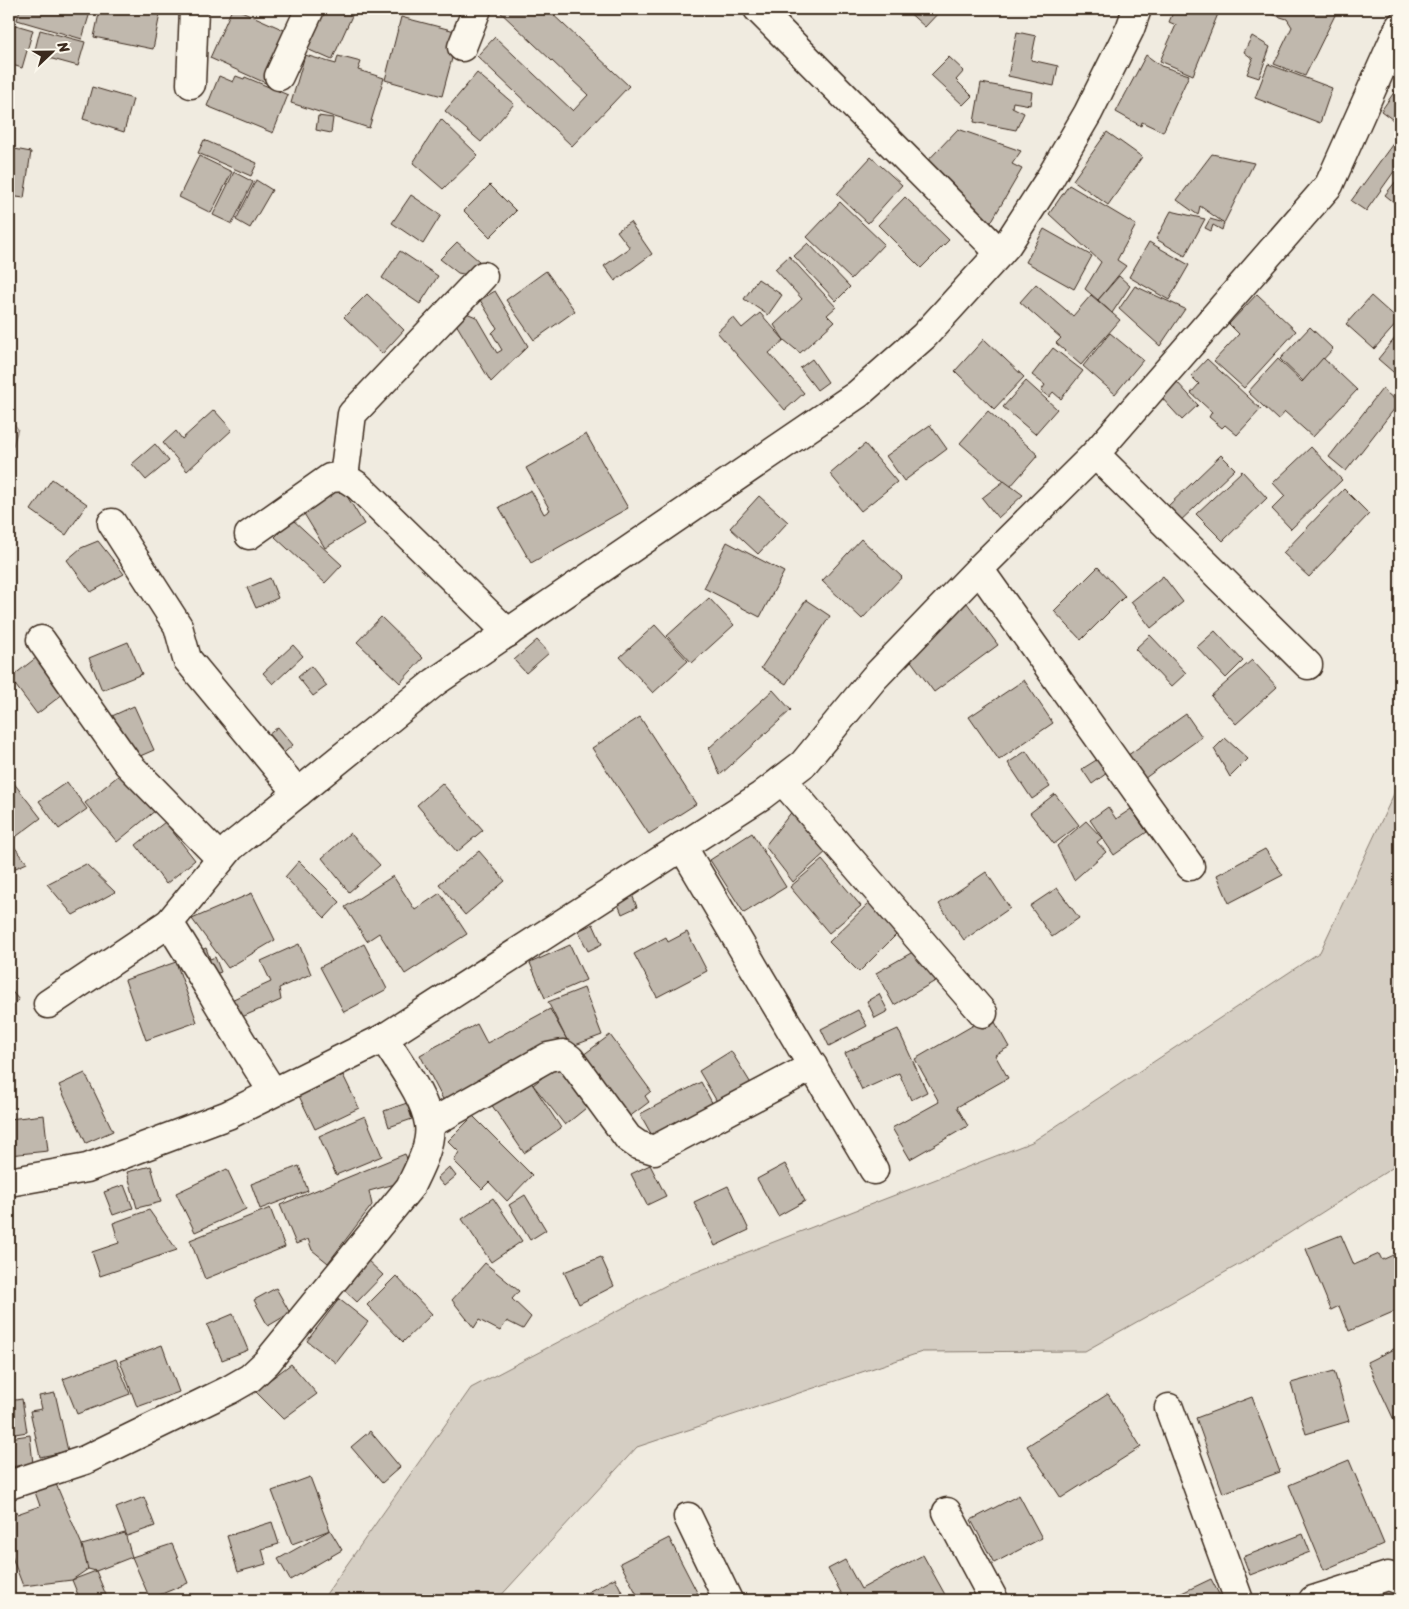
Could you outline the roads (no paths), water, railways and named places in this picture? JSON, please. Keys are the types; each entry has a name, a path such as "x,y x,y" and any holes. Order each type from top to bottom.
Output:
{"street":[{"path":"191,84 194,9"},
{"path":"279,76 310,9"},
{"path":"462,47 477,9"},
{"path":"758,9 1000,252"},
{"path":"48,1004 169,923 231,847 435,682 858,394 924,336 1007,245 1049,180 1088,114 1130,29 1136,9"},
{"path":"9,1182 87,1168 228,1115 384,1038 682,846 803,764 874,678 979,569 1095,454 1329,185 1400,26"},
{"path":"344,477 352,414 483,276"},
{"path":"1095,454 1308,664"},
{"path":"249,535 330,478 344,477 358,486 508,633"},
{"path":"112,523 178,626 187,659 298,793"},
{"path":"979,569 1190,866"},
{"path":"41,640 128,764 221,860"},
{"path":"782,780 983,1013"},
{"path":"682,846 874,1170"},
{"path":"169,923 204,978 228,1023 274,1092"},
{"path":"9,1485 85,1460 250,1378 266,1362 410,1187 426,1152 430,1124 421,1100 384,1038"},
{"path":"430,1124 548,1057 563,1054 570,1059 628,1138 638,1145 654,1150 813,1066"},
{"path":"1169,1408 1239,1600"},
{"path":"947,1512 994,1600"},
{"path":"688,1517 728,1600"},
{"path":"1312,1600 1388,1576 1400,1580"}]}
